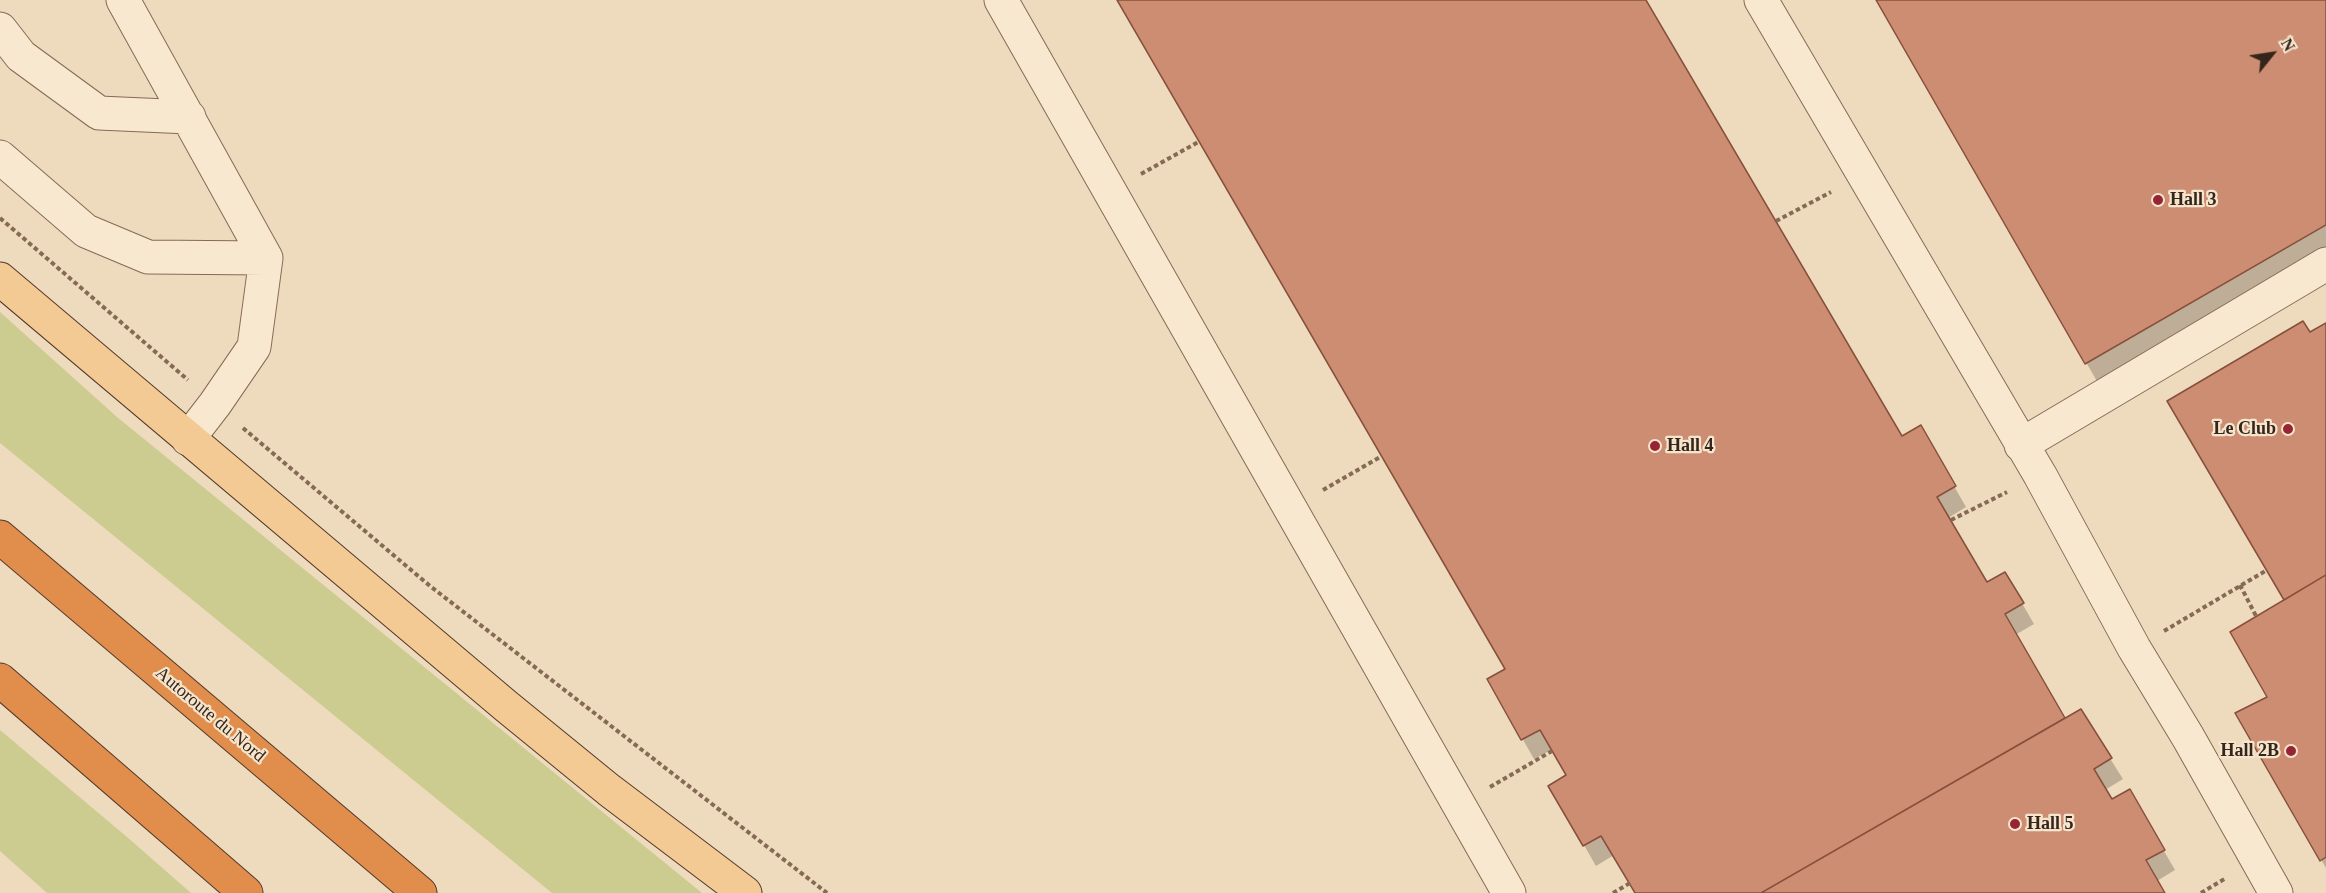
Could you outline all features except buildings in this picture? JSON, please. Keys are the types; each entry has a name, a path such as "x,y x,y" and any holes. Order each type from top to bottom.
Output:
{"highway":[{"name":"Autoroute du Nord","path":"0,537 420,893"},
{"path":"0,681 246,893"}],"main road":[{"path":"0,279 574,762 745,893"}],"lane":[{"path":"123,0 266,258 254,347 188,439"},
{"path":"1001,0 1509,893"},
{"path":"1761,0 2020,445 2040,475 2134,648 2276,893"},
{"path":"0,29 21,56 99,113 189,117"},
{"path":"0,157 86,231 148,256 266,258"},
{"path":"2020,445 2326,264"}],"path":[{"path":"1109,192 1200,141"},
{"path":"1776,221 1864,175"},
{"path":"0,218 430,586 827,893"},
{"path":"1289,508 1382,456"},
{"path":"1951,520 2040,475"},
{"path":"2134,648 2266,570"},
{"path":"2240,585 2256,616"},
{"path":"1458,805 1552,751"},
{"path":"1613,893 1630,884"}],"green space":[{"path":"0,312 117,417 702,893 552,893 0,443"},
{"path":"0,730 191,893 47,893 0,851"}],"place":[{"name":"Hall 3","path":"2158,200"},
{"name":"Le Club","path":"2288,429"},
{"name":"Hall 4","path":"1655,446"},
{"name":"Hall 2B","path":"2291,751"},
{"name":"Hall 5","path":"2015,824"}]}
